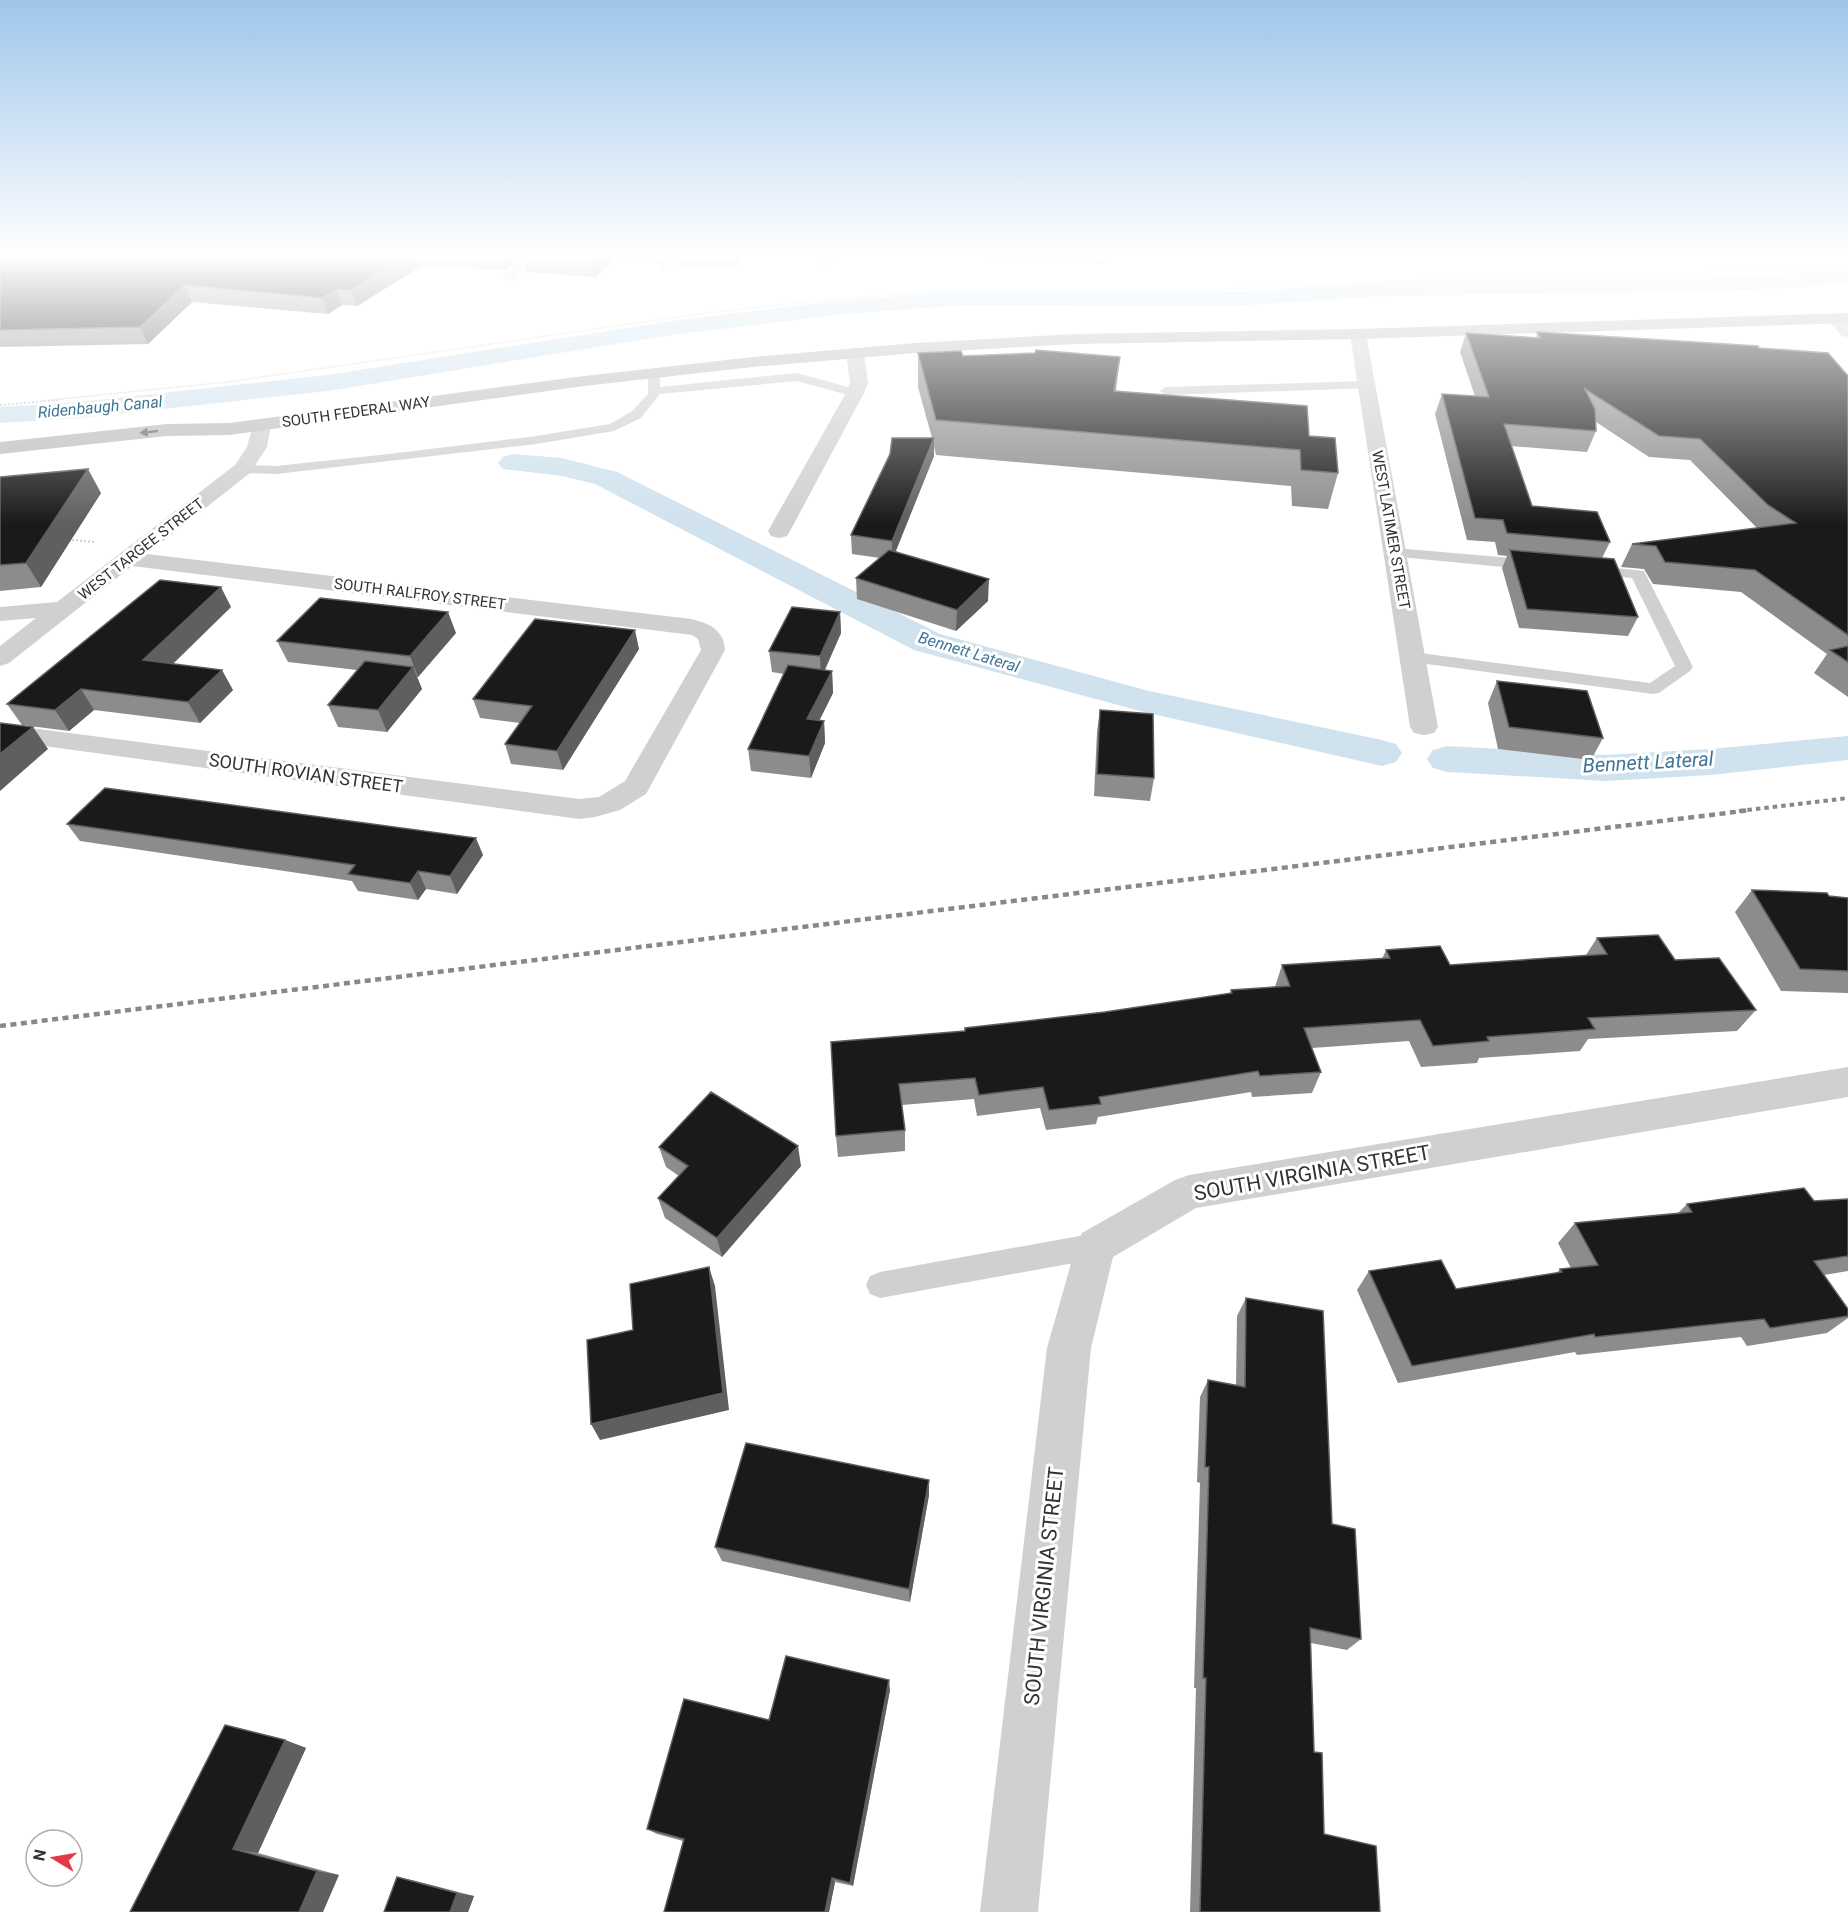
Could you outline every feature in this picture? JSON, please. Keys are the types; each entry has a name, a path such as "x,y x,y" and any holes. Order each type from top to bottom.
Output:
{"main road":[{"name":"SOUTH FEDERAL WAY","path":"0,448 167,430 229,429 654,373 855,353 977,345"},
{"name":"SOUTH FEDERAL WAY","path":"0,465 177,445 229,429"}],"street":[{"name":"WEST LATIMER STREET","path":"1360,345 1424,727"},
{"path":"779,531 855,393 859,383 855,353"},
{"name":"WEST TARGEE STREET","path":"0,658 243,469 258,447 261,425"},
{"name":"SOUTH RALFROY STREET","path":"129,559 691,626 710,635 713,650 636,787 626,796 611,804"},
{"path":"0,614 64,609"},
{"name":"SOUTH ROVIAN STREET","path":"0,732 579,809 595,809 611,804"},
{"name":"SOUTH VIRGINIA STREET","path":"1009,1912 1069,1348 1096,1246 1189,1192 1848,1082"}],"lane":[{"path":"243,469 276,470 389,458 536,440 614,427 636,416 654,396 654,373"},
{"path":"655,391 797,377 855,393"},
{"path":"1166,390 1366,385"},
{"path":"1395,553 1638,574 1684,667 1653,689 1412,657"},
{"path":"880,1285 1096,1246"}],"building":[{"path":"1470,345 1746,345 1828,353 1848,376 1848,635 1755,570 1665,562 1656,546 1632,544 1796,523 1768,505 1700,439 1659,436 1585,389 1595,409 1596,431 1504,424 1532,506 1597,512 1610,542 1507,533 1503,520 1475,518 1442,394 1489,397"},
{"path":"1036,350 1120,357 1114,391 1307,406 1309,436 1335,438 1338,473 1301,470 1300,450 936,420 918,353 961,351 963,356 1035,353"},
{"path":"892,438 934,438 892,541 851,535 890,454"},
{"path":"88,469 26,563 0,565 0,477"},
{"path":"889,550 989,579 957,610 856,578"},
{"path":"1510,550 1614,559 1638,617 1527,609"},
{"path":"160,580 221,587 143,660 222,670 188,702 81,689 55,710 7,704"},
{"path":"320,598 448,612 410,656 277,641"},
{"path":"792,607 840,612 820,656 769,651"},
{"path":"535,619 635,630 557,751 505,744 532,706 473,699"},
{"path":"1848,646 1848,662 1830,650"},
{"path":"365,661 413,667 378,710 328,705"},
{"path":"788,665 832,671 807,719 824,721 809,756 748,749"},
{"path":"1497,681 1587,691 1603,738 1509,727"},
{"path":"1100,710 1153,714 1154,778 1097,774"},
{"path":"0,723 33,727 0,754"},
{"path":"105,788 476,838 450,876 418,871 410,883 348,874 355,865 67,824"},
{"path":"1752,890 1827,893 1829,896 1848,898 1848,971 1800,969"},
{"path":"1658,935 1675,960 1719,958 1756,1010 1588,1018 1595,1029 1487,1037 1489,1041 1433,1046 1420,1020 1304,1028 1321,1072 1260,1076 1258,1071 1099,1097 1101,1104 1049,1110 1043,1087 979,1095 975,1078 899,1084 905,1130 836,1136 831,1042 965,1031 965,1028 1105,1012 1232,993 1231,990 1290,986 1282,965 1390,958 1386,950 1440,946 1450,965 1607,954 1597,938"},
{"path":"711,1092 798,1146 717,1238 658,1198 688,1166 659,1147"},
{"path":"1804,1188 1814,1201 1848,1199 1848,1256 1814,1261 1848,1309 1848,1316 1770,1328 1764,1319 1595,1337 1594,1334 1412,1366 1369,1271 1441,1260 1456,1289 1562,1272 1560,1269 1598,1265 1575,1223 1692,1212 1687,1204"},
{"path":"709,1267 723,1393 591,1424 587,1340 633,1330 630,1284"},
{"path":"1246,1298 1323,1311 1332,1524 1355,1529 1361,1639 1310,1628 1314,1752 1322,1753 1324,1834 1376,1846 1380,1912 1200,1912 1206,1678 1203,1678 1209,1467 1205,1467 1208,1380 1245,1387"},
{"path":"746,1443 929,1480 909,1589 715,1547"},
{"path":"786,1656 889,1680 850,1883 832,1878 825,1912 664,1912 684,1839 647,1829 684,1699 769,1720"},
{"path":"225,1725 285,1740 233,1849 317,1871 299,1912 130,1912"},
{"path":"397,1877 457,1893 450,1912 384,1912"}],"waterway":[{"name":"Ridenbaugh Canal","path":"0,415 80,410 328,383 564,345"},
{"name":"Bennett Lateral","path":"513,463 562,467 606,478 927,642 1144,701 1382,753"},
{"name":"Bennett Lateral","path":"1447,759 1606,768 1710,762 1848,748"}],"railway":[{"path":"1739,811 1848,798"},
{"path":"0,1026 1751,810"}]}
